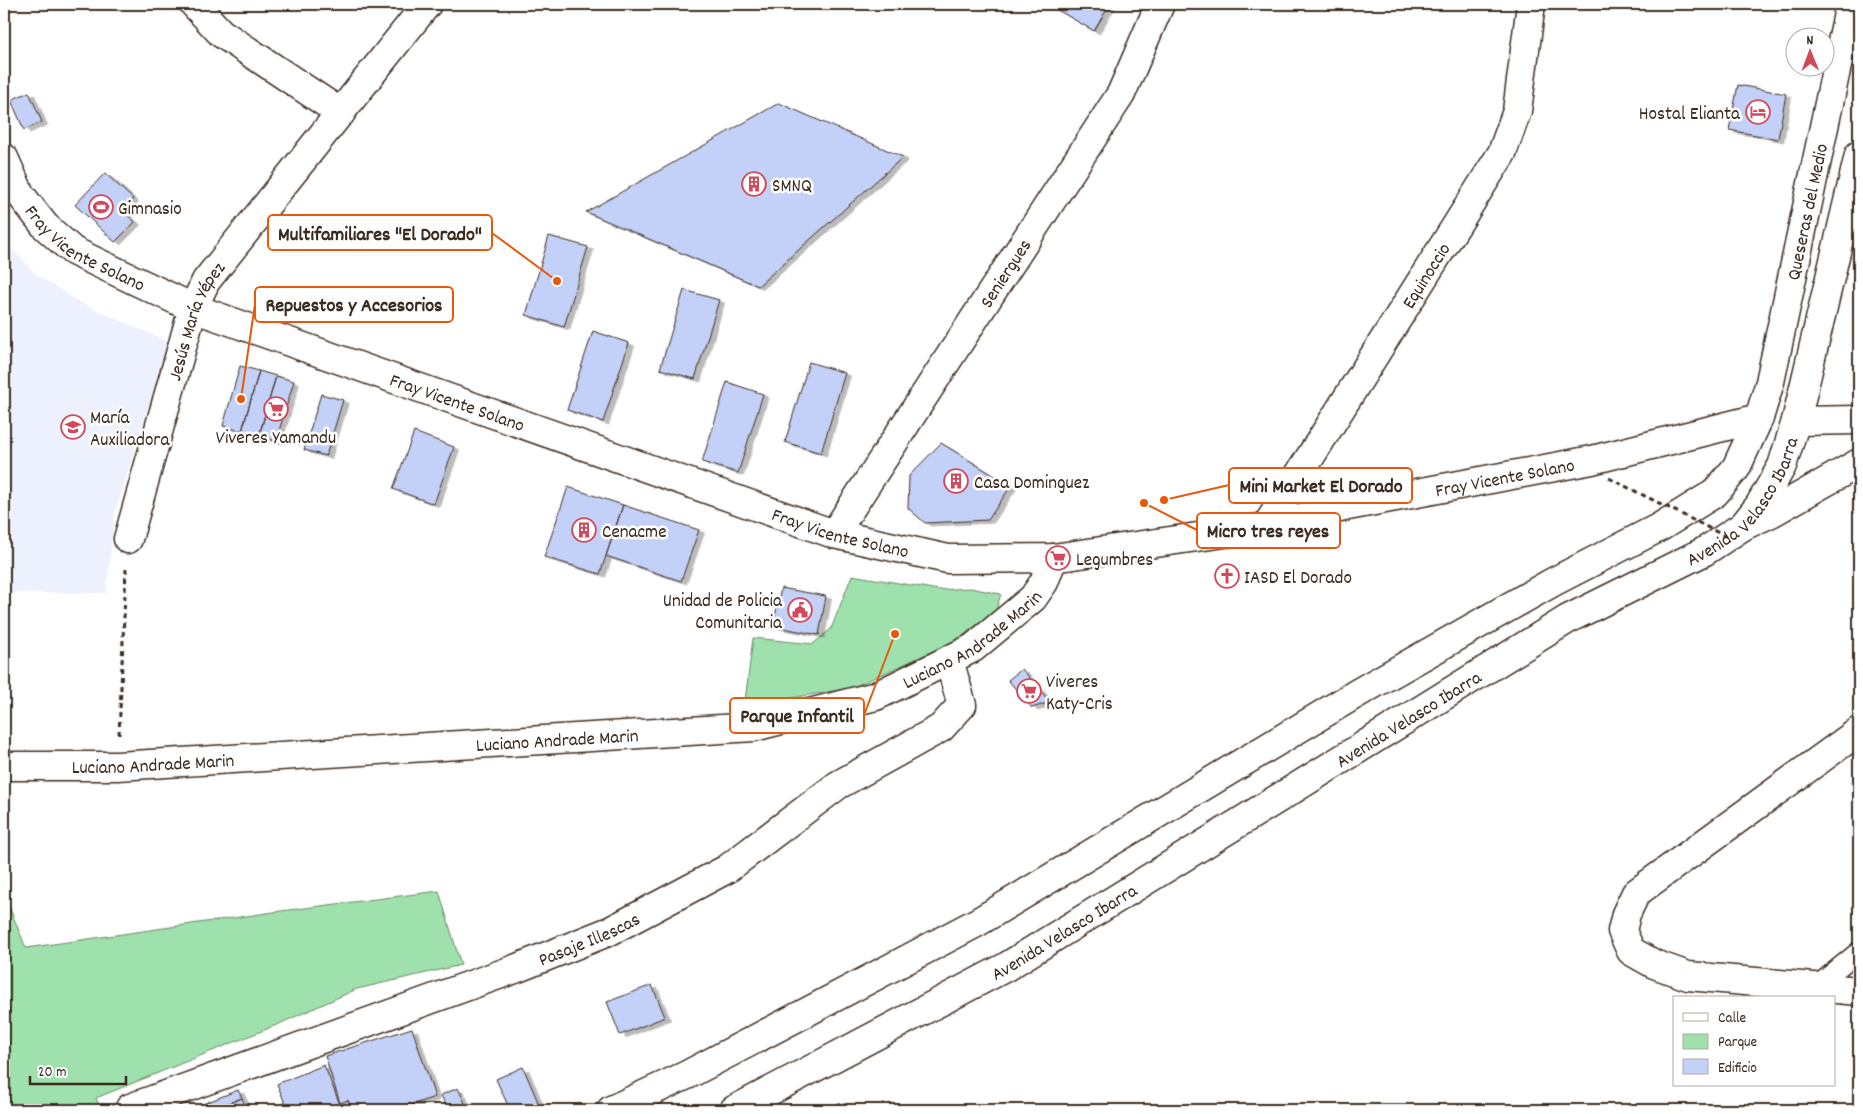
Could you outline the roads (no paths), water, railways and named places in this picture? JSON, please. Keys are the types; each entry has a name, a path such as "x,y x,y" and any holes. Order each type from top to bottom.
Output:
{"street":[{"path":"194,4 221,34 341,113"},
{"name":"Jesús María Yépez","path":"128,539 193,308 206,281 427,4"},
{"name":"Seniergues","path":"834,534 1121,94 1160,4"},
{"name":"Equinoccio","path":"1266,527 1502,153 1517,111 1531,4"},
{"name":"Queseras del Medio","path":"1759,418 1770,382 1850,4"},
{"name":"Avenida Velasco Ibarra","path":"734,1110 1006,967 1568,619 1705,551 1736,532 1759,506 1782,466 1796,422 1859,155"},
{"name":"Fray Vicente Solano","path":"4,158 20,194 45,226 73,251 193,308 834,534 948,559 1053,558 1266,527 1348,506 1592,460 1759,418"},
{"name":"Avenida Velasco Ibarra","path":"611,1110 687,1075 978,922 1356,694 1553,582 1668,522 1715,493 1736,468 1759,418"},
{"path":"1796,422 1859,420"},
{"path":"1736,532 1859,464"},
{"name":"Luciano Andrade Marin","path":"4,766 117,766 754,727 876,696 973,648 1033,598 1044,582 1053,558"},
{"name":"Pasaje Illescas","path":"130,1108 515,969 610,931 727,869 838,785 941,728 953,718 962,705 949,660"},
{"path":"1859,731 1636,893 1626,914 1622,931 1631,951 1654,964 1688,976 1859,991"}],"lane":[{"path":"1815,987 1859,951"}],"place":[{"name":"Hostal Elianta","path":"1758,112"},
{"name":"SMNQ","path":"754,184"},
{"name":"Gimnasio","path":"101,207"},
{"name":"Multifamiliares \"El Dorado\"","path":"557,281"},
{"name":"Repuestos y Accesorios","path":"241,399"},
{"name":"Viveres Yamandu","path":"276,409"},
{"name":"María Auxiliadora","path":"73,427"},
{"name":"Casa Dominguez","path":"956,481"},
{"name":"Mini Market El Dorado","path":"1164,500"},
{"name":"Micro tres reyes","path":"1144,503"},
{"name":"Cenacme","path":"584,530"},
{"name":"Legumbres","path":"1058,558"},
{"name":"IASD El Dorado","path":"1227,576"},
{"name":"Unidad de Policia Comunitaria","path":"800,610"},
{"name":"Parque Infantil","path":"895,634"},
{"name":"Viveres Katy-Cris","path":"1029,691"}]}
